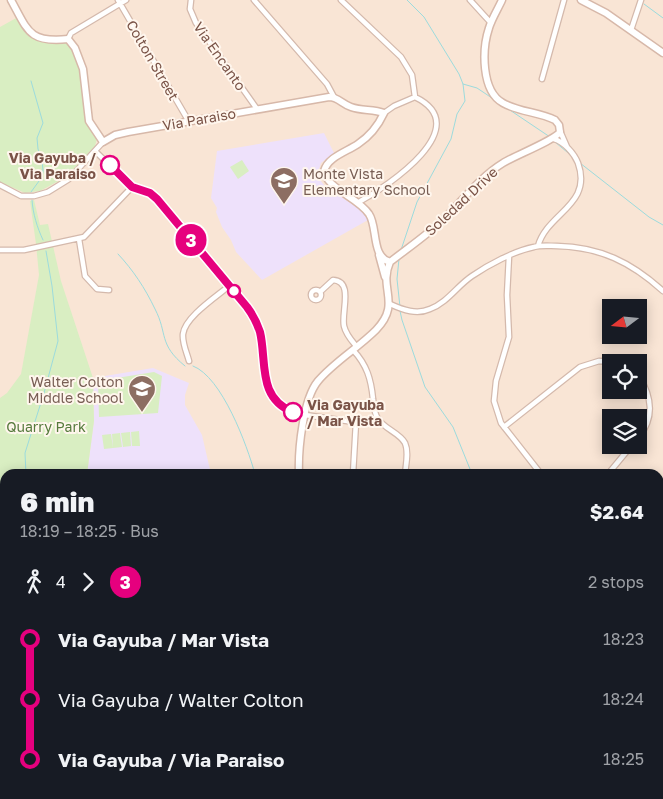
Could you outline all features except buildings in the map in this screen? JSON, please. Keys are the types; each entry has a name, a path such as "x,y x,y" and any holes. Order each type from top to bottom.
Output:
{"street":[{"path":"11,0 31,33 45,40 68,39"},
{"path":"68,39 72,33 119,2 126,0"},
{"name":"Via Encanto","path":"191,0 190,9 196,23 258,108"},
{"path":"254,0 327,84 334,97 353,108 384,113"},
{"path":"341,0 401,57 412,75 415,97"},
{"path":"470,0 491,22"},
{"path":"502,0 491,22 486,38 486,76 492,93 500,102 510,107 555,120 559,125 568,148 577,160 582,176 570,205 540,237 538,246"},
{"path":"542,79 564,0"},
{"path":"581,0 602,11 663,52"},
{"path":"631,30 642,0"},
{"name":"Colton Street","path":"119,2 188,120"},
{"path":"68,39 75,48 83,69 89,121 103,142"},
{"name":"Via Paraiso","path":"0,185 21,196 29,197 43,194 63,183 103,142 122,133 258,108 334,97"},
{"path":"300,469 308,400 317,383 380,326 387,315 390,304 373,222 368,212 359,202 327,181 324,171 332,159 359,143 372,132 384,113 394,106 415,97"},
{"path":"359,202 384,188 405,172 433,137 437,123 435,114 427,104 415,97"},
{"path":"560,130 554,139 568,148"},
{"name":"Soledad Drive","path":"390,262 442,220 500,164 522,152 554,139"},
{"path":"95,151 132,187 150,193 157,199 247,307 257,324 261,342 264,376 271,393 286,409 305,415 356,422 377,418"},
{"path":"0,250 24,250 79,239 88,234 132,187"},
{"path":"79,239 85,276 97,289 109,290"},
{"path":"390,304 410,311 421,312 430,310 445,301 474,275 509,256 527,248 538,246 574,247 613,256 648,277 663,291"},
{"path":"379,254 383,260 390,262 386,278"},
{"path":"509,256 507,295 508,337 493,396 496,411 504,427 537,469"},
{"path":"320,292 332,280 338,281 343,285 345,291 344,326 369,374 377,418 386,428 399,436 405,444 407,452 406,469"},
{"path":"189,362 183,337 185,326 229,286"},
{"path":"504,427 580,367 602,361"},
{"path":"647,391 650,404 647,423"},
{"path":"353,469 356,422"},
{"path":"612,469 625,454"}],"shaded area":[{"path":"0,0 663,0 663,469 0,469"},
{"name":"Monte Vista Elementary School","path":"324,133 334,153 321,163 318,172 320,180 324,185 362,211 368,220 262,280 236,252 231,240 222,227 216,212 217,208 211,198 217,151"},
{"name":"Walter Colton Middle School","path":"153,368 189,383 185,395 185,405 202,435 210,469 88,469 94,421 93,378"}],"green space":[{"path":"18,17 28,31 42,42 65,42 72,47 79,62 97,139 95,146 66,177 40,191 25,193 0,182 0,27"},
{"path":"242,160 249,171 238,179 230,167"},
{"name":"Quarry Park","path":"34,200 40,225 48,224 61,281 93,378 94,421 88,469 0,469 0,398 7,393 21,374 39,275 30,201"},
{"path":"154,372 162,376 158,413 99,417 98,381"},
{"path":"139,431 140,446 132,446 131,432"},
{"path":"130,432 131,446 123,447 121,433"},
{"path":"120,433 122,447 113,448 112,434"},
{"path":"111,434 113,448 104,449 102,435"}],"waterway":[{"path":"401,250 417,202 451,139 457,114 465,101 463,84 459,74 424,17 407,0"},
{"path":"644,4 663,18"},
{"path":"31,81 43,123 37,138 38,149 42,159 42,177 31,192"},
{"path":"463,84 477,88 550,137"},
{"path":"555,142 573,157"},
{"path":"580,163 649,217 663,225"},
{"path":"32,200 33,210 43,240"},
{"path":"26,469 25,453 58,341 46,251"},
{"path":"118,254 134,273 147,294 159,318 167,345 176,358 185,366"},
{"path":"399,259 397,279 400,307"},
{"path":"400,311 425,387 453,427 470,469"},
{"path":"193,366 214,383 223,397 240,430 253,469"}],"bus line":[{"name":"3","path":"110,165 132,187 150,193 157,199 253,315 260,334 265,381 277,401 293,412"}],"place":[{"name":"Via Gayuba / Via Paraiso","path":"110,165"},
{"name":"Monte Vista Elementary School","path":"284,205"},
{"name":"Via Gayuba / Mar Vista","path":"293,412"},
{"name":"Walter Colton Middle School","path":"142,413"}]}
